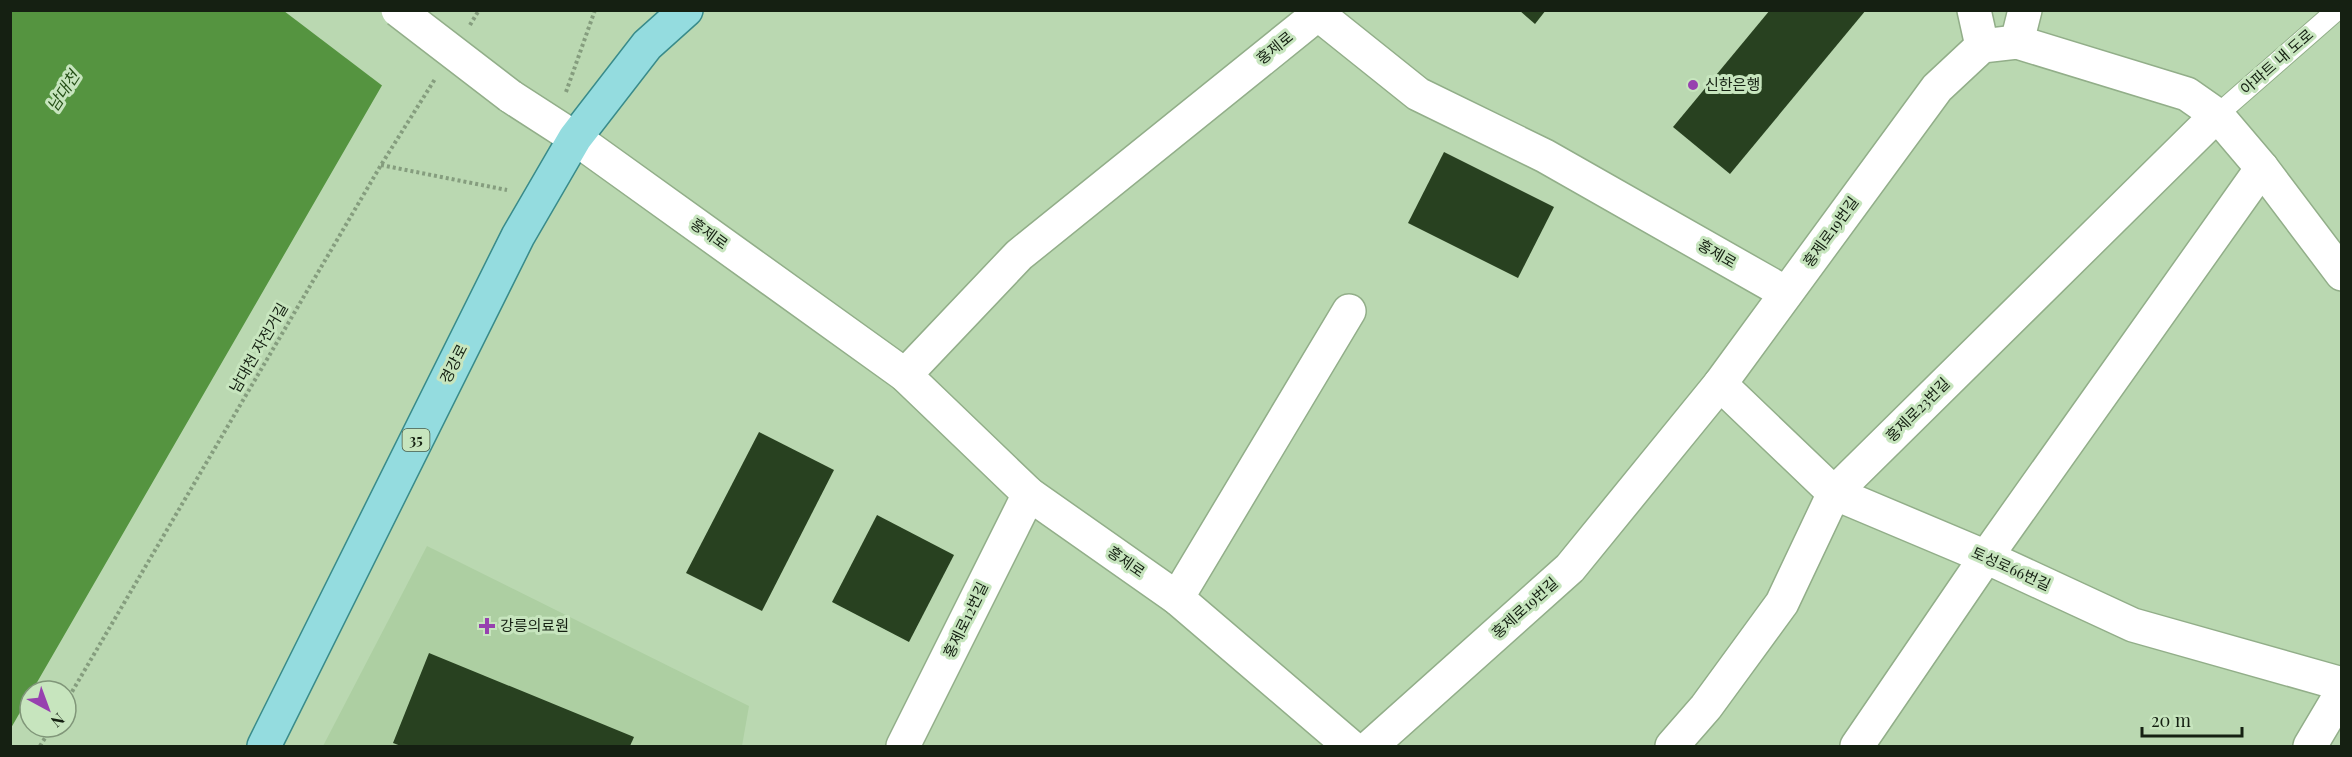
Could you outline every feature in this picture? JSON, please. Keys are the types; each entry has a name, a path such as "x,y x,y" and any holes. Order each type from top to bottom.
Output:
{"main road":[{"name":"경강로","path":"264,747 518,236 540,197 565,130 647,45 686,10"}],"street":[{"name":"홍제로","path":"398,10 510,96 565,130 905,375 1029,494 1177,598 1350,747"},
{"path":"1974,10 1982,46 2017,42 2187,94 2217,115 2262,168 2342,274"},
{"path":"2017,42 2025,10"},
{"name":"홍제로","path":"905,375 1019,255 1319,12 1418,94 1545,156 1786,293"},
{"name":"홍제로19번길","path":"1371,747 1570,568 1720,384 1937,88 1982,46"},
{"name":"홍제로23번길","path":"1672,747 1706,707 1782,603 1834,493 2217,115"},
{"path":"1857,747 1986,557 2262,168"},
{"path":"1177,598 1349,311"},
{"name":"토성로66번길","path":"1720,384 1834,493 1986,557 2133,625 2342,684"},
{"name":"홍제로12번길","path":"903,747 1029,494"},
{"path":"2310,747 2342,692"}],"lane":[{"name":"아파트 내 도로","path":"2217,115 2337,10"}],"path":[{"path":"467,30 479,10"},
{"path":"565,130 595,10"},
{"name":"남대천 자전거길","path":"78,682 381,165 436,78"},
{"path":"381,165 540,197"}],"shaded area":[{"name":"강릉의료원","path":"427,546 749,706 742,746 323,746"}],"water":[{"name":"남대천","path":"11,11 425,11 39,679 18,679 18,716 11,728"}],"pier":[{"path":"428,10 384,87 284,11"}],"building":[{"path":"1519,10 1546,10 1535,24"},
{"path":"1770,10 1866,10 1730,174 1673,127"},
{"path":"1444,152 1554,207 1518,278 1408,223"},
{"path":"759,432 834,470 762,611 686,573"},
{"path":"877,515 954,555 909,642 832,602"},
{"path":"429,653 634,737 630,746 401,746 393,743"}],"place":[{"name":"신한은행","path":"1693,85"},
{"name":"강릉의료원","path":"487,626"}]}
